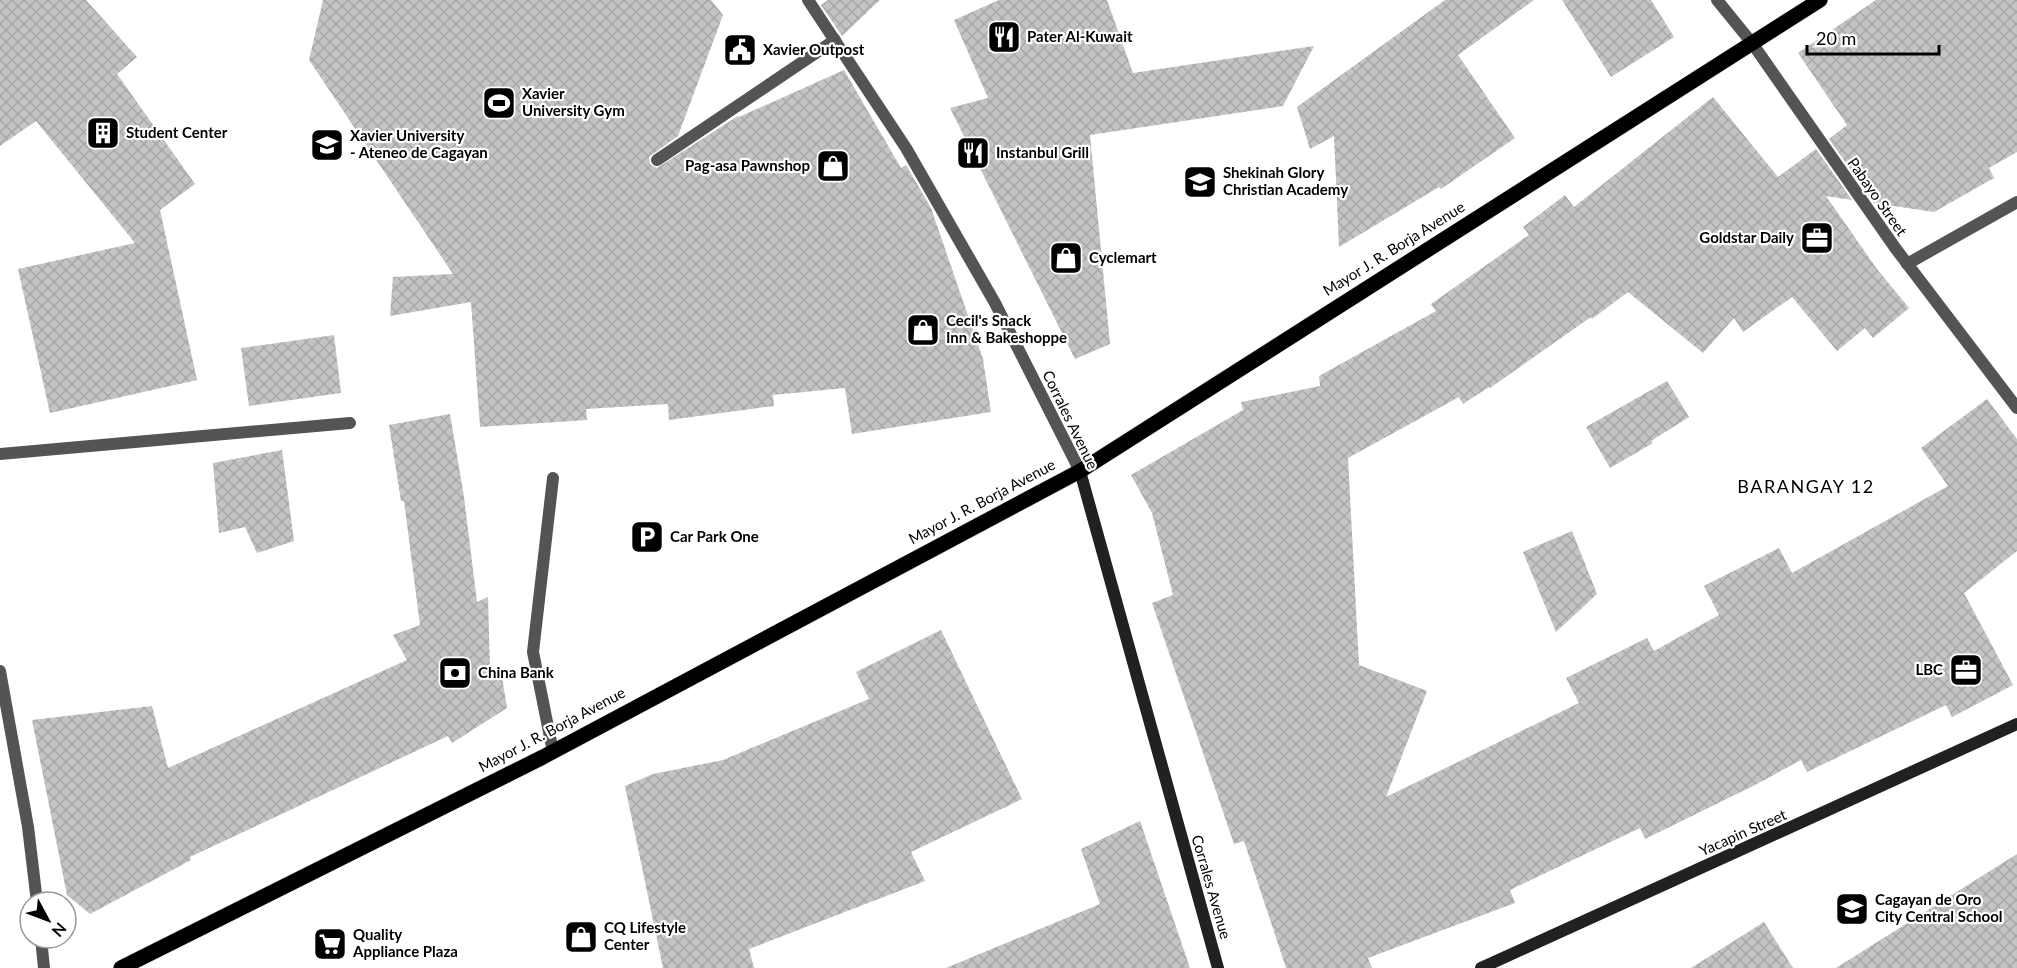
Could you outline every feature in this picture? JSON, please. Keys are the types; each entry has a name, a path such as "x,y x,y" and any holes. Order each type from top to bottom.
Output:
{"main road":[{"name":"Mayor J. R. Borja Avenue","path":"121,968 553,752 1080,471 1820,0"},
{"name":"Corrales Avenue","path":"1080,471 1218,968"},
{"name":"Yacapin Street","path":"1481,968 2017,724"}],"street":[{"name":"Corrales Avenue","path":"808,0 906,148 995,303 1080,471"},
{"name":"Pabayo Street","path":"1717,0 1752,43 1907,264 2017,408"},
{"path":"657,160 835,40"},
{"path":"1907,264 2017,201"},
{"path":"0,454 350,423"},
{"path":"553,752 534,652 554,478"},
{"path":"0,671 28,827 36,890"},
{"path":"42,950 44,968"}],"building":[{"path":"0,0 86,0 137,57 117,74 195,184 160,210 197,380 50,413 18,269 135,243 36,121 0,146"},
{"path":"323,0 711,0 723,15 678,136 649,157 650,164 657,168 738,116 844,70 901,168 906,165 931,208 983,359 991,412 852,434 845,388 773,395 774,406 669,420 668,404 586,409 587,420 480,427 471,302 390,316 393,277 453,274 309,60"},
{"path":"828,0 880,0 842,36 821,5"},
{"path":"999,0 1107,0 1133,73 1314,46 1283,106 1090,135 1110,344 1075,359 950,108 988,98 954,20"},
{"path":"1445,0 1534,0 1458,55 1515,138 1441,189 1439,187 1339,247 1334,136 1310,149 1297,107"},
{"path":"1562,0 1651,0 1674,37 1611,77"},
{"path":"1876,0 2017,0 2017,152 1989,168 1994,178 1934,212 1874,203 1829,139 1847,125 1798,53"},
{"path":"1713,97 1778,177 1816,149 1852,200 1826,196 1877,269 1909,308 1873,338 1865,328 1837,351 1792,297 1743,332 1734,318 1703,353 1628,292 1490,388 1463,404 1459,397 1348,458 1359,665 1427,691 1386,797 1579,703 1566,678 1647,638 1654,651 1719,615 1704,586 1779,548 1792,573 1948,486 1921,448 1987,399 2017,439 2017,551 1964,593 2013,685 1952,717 1946,705 1807,772 1801,760 1645,839 1640,828 1510,890 1515,903 1368,958 1372,968 1286,968 1244,841 1234,844 1152,603 1173,595 1152,513 1131,475 1243,410 1241,402 1320,386 1319,376 1436,311 1431,304 1529,235 1523,227 1565,195 1574,207"},
{"path":"334,335 341,393 249,406 241,348"},
{"path":"1667,381 1689,417 1651,441 1653,443 1610,468 1586,427"},
{"path":"450,414 464,497 477,602 488,597 490,669 502,677 507,708 452,743 448,736 190,857 191,860 90,914 78,904 78,890 66,890 32,720 152,706 168,768 407,660 393,635 420,625 404,501 401,501 389,425"},
{"path":"282,450 294,541 257,553 245,527 219,533 213,463"},
{"path":"1572,531 1597,594 1556,632 1523,552"},
{"path":"941,630 1022,799 911,852 925,881 749,949 754,968 663,968 625,786 653,774 723,760 869,699 856,672"},
{"path":"1140,821 1190,968 946,968 1100,904 1081,849"},
{"path":"2017,854 2017,968 1836,968"},
{"path":"1764,922 1793,968 1691,968"}],"place":[{"name":"Pater Al-Kuwait","path":"1004,37"},
{"name":"Xavier Outpost","path":"740,50"},
{"name":"Xavier University Gym","path":"499,103"},
{"name":"Student Center","path":"103,133"},
{"name":"Xavier University - Ateneo de Cagayan","path":"327,145"},
{"name":"Instanbul Grill","path":"973,153"},
{"name":"Pag-asa Pawnshop","path":"833,166"},
{"name":"Shekinah Glory Christian Academy","path":"1200,182"},
{"name":"Goldstar Daily","path":"1817,238"},
{"name":"Cyclemart","path":"1066,258"},
{"name":"Cecil's Snack Inn & Bakeshoppe","path":"923,330"},
{"name":"Car Park One","path":"647,537"},
{"name":"LBC","path":"1966,670"},
{"name":"China Bank","path":"455,673"},
{"name":"Cagayan de Oro City Central School","path":"1852,909"},
{"name":"CQ Lifestyle Center","path":"581,937"},
{"name":"Quality Appliance Plaza","path":"330,944"}],"district":[{"name":"BARANGAY 12","path":"1806,487"}]}
